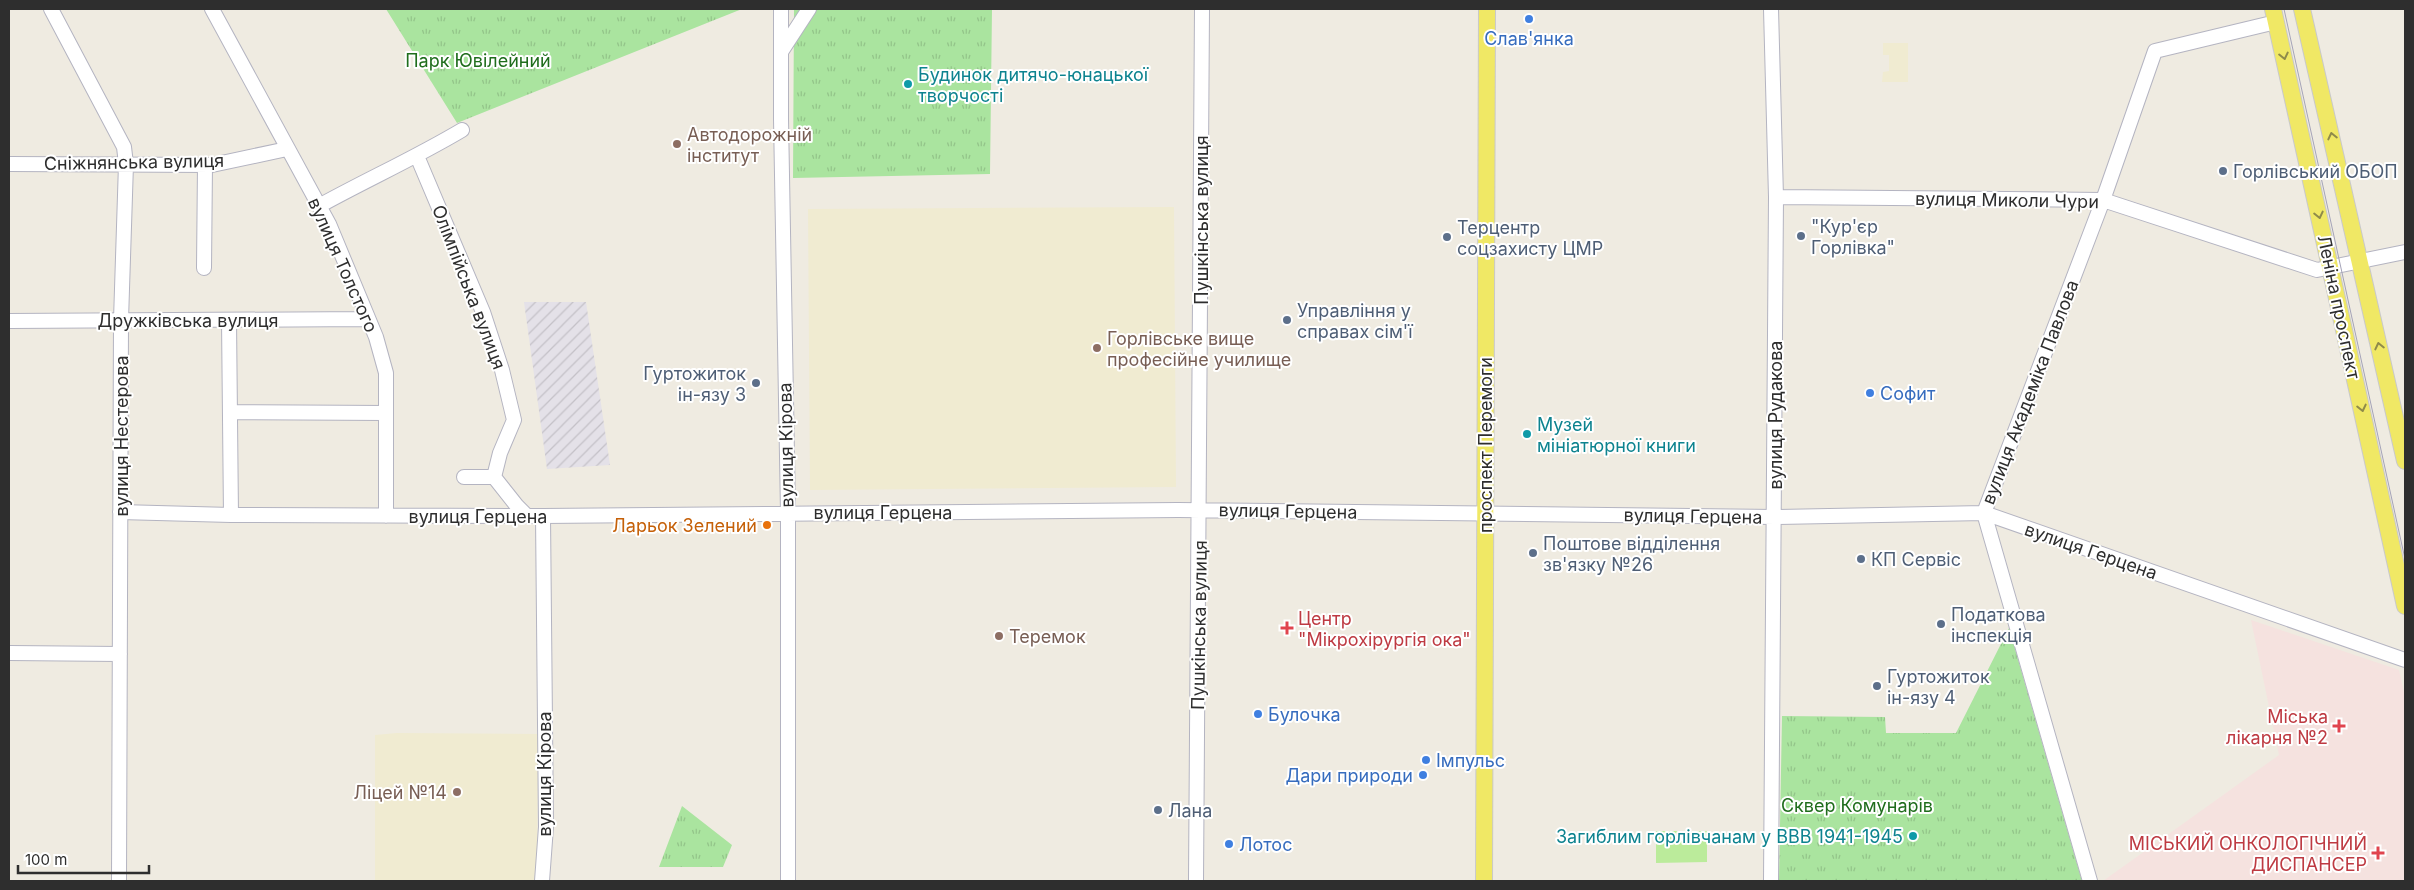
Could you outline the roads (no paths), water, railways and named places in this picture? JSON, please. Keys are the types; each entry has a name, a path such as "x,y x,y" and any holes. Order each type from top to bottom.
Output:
{"main road":[{"name":"проспект Перемоги","path":"1484,881 1488,9"},
{"name":"Леніна проспект","path":"2303,9 2405,462"},
{"name":"Леніна проспект","path":"2275,16 2405,606"}],"street":[{"name":"вулиця Нестерова","path":"51,9 124,147 126,164 121,320 119,881"},
{"name":"вулиця Толстого","path":"212,9 329,224 376,337 386,373 386,516"},
{"name":"вулиця Кірова","path":"781,9 788,512 788,881"},
{"path":"781,52 809,9"},
{"name":"Пушкінська вулиця","path":"1196,881 1202,9"},
{"name":"вулиця Рудакова","path":"1772,9 1776,197 1772,881"},
{"name":"вулиця Академіка Павлова","path":"2090,881 1984,513 2103,200 2155,51 2275,16"},
{"path":"319,206 372,177 418,156 462,130"},
{"name":"Сніжнянська вулиця","path":"9,164 205,165 267,155 287,149"},
{"name":"Олімпійська вулиця","path":"418,156 483,312 502,370 514,420 500,453 494,477"},
{"path":"204,268 205,165"},
{"name":"вулиця Миколи Чури","path":"1776,197 2103,200 2317,270 2405,252"},
{"name":"Дружківська вулиця","path":"9,321 368,319"},
{"path":"229,320 231,515"},
{"path":"231,412 386,414"},
{"path":"464,477 494,477 517,506 528,516"},
{"name":"вулиця Герцена","path":"120,512 231,515 543,516 788,512 1200,510 1775,517 1984,513 2405,660"},
{"name":"вулиця Кірова","path":"542,881 546,827 543,516"},
{"path":"9,653 120,654"}],"tram line":[{"path":"2284,9 2405,559"}],"place":[{"name":"Слав'янка","path":"1529,19"},
{"name":"Будинок дитячо-юнацької творчості","path":"908,84"},
{"name":"Автодорожній інститут","path":"677,144"},
{"name":"Горлівський ОБОП","path":"2223,171"},
{"name":"\"Кур'єр Горлівка\"","path":"1801,236"},
{"name":"Терцентр соцзахисту ЦМР","path":"1447,237"},
{"name":"Управління у справах сім'ї","path":"1287,320"},
{"name":"Горлівське вище професійне училище","path":"1097,348"},
{"name":"Гуртожиток ін-язу 3","path":"756,383"},
{"name":"Софит","path":"1870,393"},
{"name":"Музей мініатюрної книги","path":"1527,434"},
{"name":"Ларьок Зелений","path":"767,525"},
{"name":"Поштове відділення зв'язку №26","path":"1533,553"},
{"name":"КП Сервіс","path":"1861,559"},
{"name":"Податкова інспекція","path":"1941,624"},
{"name":"Центр \"Мікрохірургія ока\"","path":"1287,628"},
{"name":"Теремок","path":"999,636"},
{"name":"Гуртожиток ін-язу 4","path":"1877,686"},
{"name":"Булочка","path":"1258,714"},
{"name":"Міська лікарня №2","path":"2339,726"},
{"name":"Імпульс","path":"1426,760"},
{"name":"Дари природи","path":"1423,775"},
{"name":"Ліцей №14","path":"457,792"},
{"name":"Лана","path":"1158,810"},
{"name":"Загиблим горлівчанам у ВВВ 1941-1945","path":"1913,836"},
{"name":"Лотос","path":"1229,844"},
{"name":"МІСЬКИЙ ОНКОЛОГІЧНИЙ ДИСПАНСЕР","path":"2378,853"}],"park label":[{"name":"Парк Ювілейний","path":"478,60"},
{"name":"Сквер Комунарів","path":"1857,805"}]}
